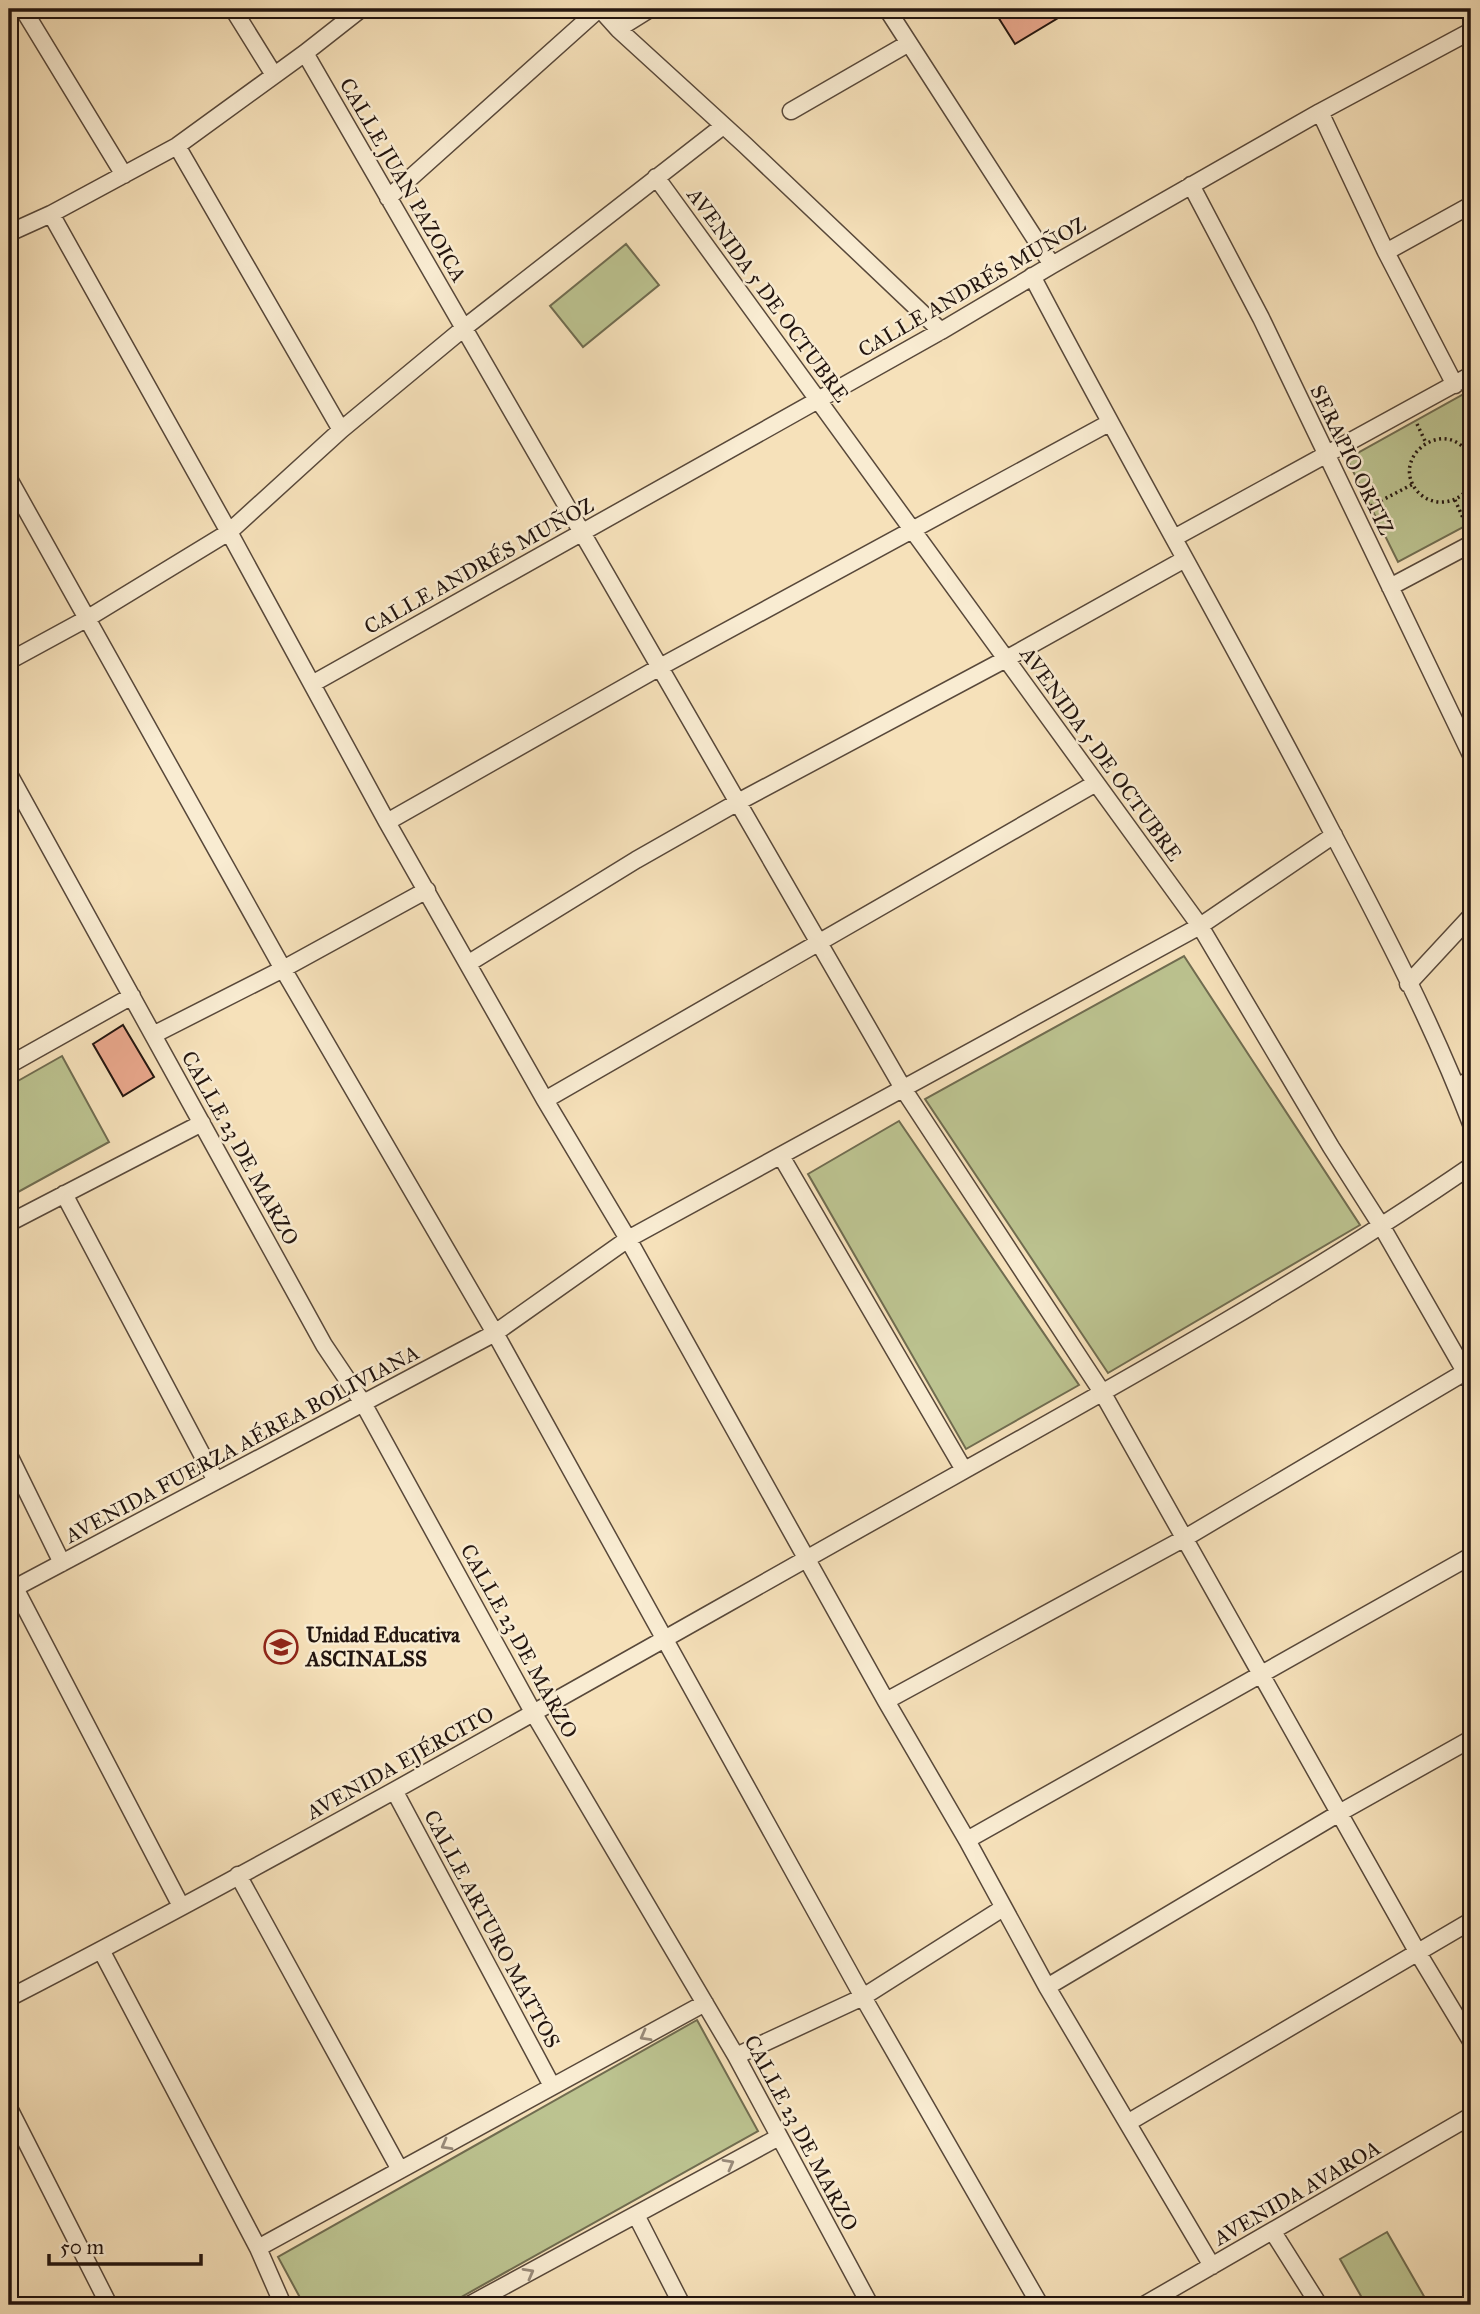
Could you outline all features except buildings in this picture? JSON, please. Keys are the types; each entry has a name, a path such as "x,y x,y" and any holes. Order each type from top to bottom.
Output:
{"street":[{"path":"23,9 124,175"},
{"path":"233,9 274,75"},
{"path":"9,233 51,214 177,146 361,9"},
{"path":"388,198 599,9 941,331"},
{"path":"618,29 650,9"},
{"path":"887,9 1052,265"},
{"name":"CALLE ANDRÉS MUÑOZ","path":"312,684 941,331 1320,111 1471,31"},
{"path":"791,111 909,43"},
{"name":"CALLE JUAN PAZOICA","path":"305,53 904,1090 1102,1392 1341,1812 1418,1953 1471,2041"},
{"path":"1320,111 1386,251 1455,385"},
{"path":"9,661 89,618 229,532 341,430 464,328 723,126"},
{"path":"177,146 341,430"},
{"name":"AVENIDA 5 DE OCTUBRE","path":"656,177 1200,926 1331,1147 1382,1227 1468,1377"},
{"name":"SERAPIO ORTIZ","path":"1191,185 1261,318 1471,755"},
{"path":"1386,251 1471,205"},
{"path":"51,214 387,822 545,1100 628,1239 1047,1987 1212,2266"},
{"path":"1032,276 1109,423 1334,835 1455,1082 1471,1124"},
{"path":"1174,538 1471,376"},
{"path":"387,822 660,667 1109,423"},
{"path":"9,479 283,969 495,1333 863,1997 1040,2305"},
{"path":"1390,587 1471,544"},
{"path":"469,963 636,860 1185,559"},
{"name":"CALLE 23 DE MARZO","path":"9,774 324,1345 362,1403 534,1714 736,2056 870,2305"},
{"path":"545,1100 1096,783"},
{"name":"AVENIDA FUERZA AÉREA BOLIVIANA","path":"12,1590 495,1333 628,1239 1200,926 1334,835"},
{"path":"153,1035 283,969 427,890"},
{"path":"1408,984 1471,916"},
{"path":"9,1065 132,996"},
{"path":"9,1223 202,1123"},
{"path":"781,1156 964,1470"},
{"name":"AVENIDA EJÉRCITO","path":"9,1998 395,1792 1102,1392 1382,1227 1471,1166"},
{"path":"64,1194 216,1481"},
{"path":"886,1701 1185,1538 1468,1377"},
{"path":"9,1455 62,1563"},
{"path":"967,1840 1471,1556"},
{"path":"12,1590 181,1906"},
{"path":"1047,1987 1341,1812 1471,1739"},
{"name":"CALLE ARTURO MATTOS","path":"395,1792 552,2087"},
{"path":"238,1875 400,2170"},
{"path":"736,2056 863,1997 1003,1908"},
{"path":"1129,2122 1471,1921"},
{"path":"101,1950 258,2248 280,2304"},
{"path":"258,2248 705,2003"},
{"path":"9,2108 109,2305"},
{"name":"AVENIDA AVAROA","path":"1144,2305 1471,2116"},
{"path":"473,2304 779,2137"},
{"path":"636,2215 682,2305"},
{"path":"1273,2232 1319,2305"}],"lane":[{"path":"1455,1082 1471,1076"}],"path":[{"path":"1471,459 1470,452 1451,440 1429,441 1414,455 1410,474 1413,484 1426,499 1436,502 1455,500 1464,494 1471,483"},
{"path":"1355,515 1413,484"},
{"path":"1455,500 1471,535"}],"green space":[{"path":"626,244 659,285 583,347 550,306"},
{"path":"1471,390 1471,523 1398,562 1347,459"},
{"path":"1184,956 1360,1225 1108,1373 925,1099"},
{"path":"62,1056 109,1142 9,1197 9,1086"},
{"path":"899,1121 1079,1385 966,1449 808,1174"},
{"path":"697,2020 758,2131 447,2305 304,2305 278,2257"},
{"path":"1387,2232 1429,2305 1366,2305 1340,2259"}],"place":[{"name":"Unidad Educativa ASCINALSS","path":"281,1647"}]}
